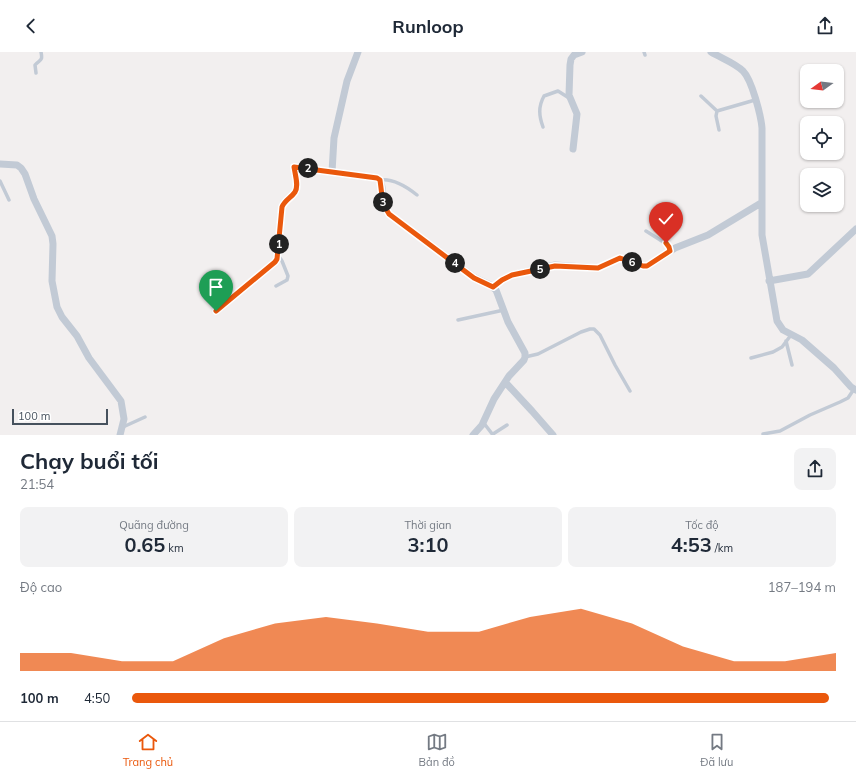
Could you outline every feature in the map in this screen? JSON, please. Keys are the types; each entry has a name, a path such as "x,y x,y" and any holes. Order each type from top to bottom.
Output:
{"street":[{"path":"332,172 334,138 347,80 358,52"},
{"path":"573,149 578,114 570,98 568,90 571,59 574,55 582,52"},
{"path":"711,52 743,71 750,82 761,117 762,242 777,321 783,330 802,340 838,372 855,390"},
{"path":"0,164 17,165 22,168 25,174 34,199 52,236 53,286 59,312 77,336 89,358 121,401 124,419 120,435"},
{"path":"216,311 275,262 278,255 282,207 296,189 294,167 377,178 380,180 383,204 389,214 474,278 493,287 499,294 508,322 526,357 505,382 494,399 484,422 473,435"},
{"path":"493,287 512,275 555,266 598,268 620,258 647,266 670,251 708,236 761,203"},
{"path":"769,281 808,274 856,229"},
{"path":"505,382 553,435"}],"lane":[{"path":"36,73 35,65 41,61 42,52"},
{"path":"543,127 539,110 540,103 544,96 558,91 570,98"},
{"path":"702,96 717,111"},
{"path":"717,111 755,100"},
{"path":"717,111 716,116 719,130"},
{"path":"380,180 386,179 401,184 417,195"},
{"path":"0,181 9,200"},
{"path":"646,231 668,245 670,251"},
{"path":"276,286 287,280 288,276 278,255"},
{"path":"458,320 504,310"},
{"path":"526,357 538,354 581,332 594,329 600,335 630,391"},
{"path":"751,358 773,352 782,347 791,335"},
{"path":"786,341 792,365"},
{"path":"763,434 780,431 810,415 848,398 855,390"},
{"path":"123,427 145,417"},
{"path":"484,422 493,435 507,425"}],"route":[{"path":"216,311 277,259 282,207 296,189 294,167 377,178 382,184 383,204 389,214 474,278 493,287 512,275 559,265 598,268 617,259 624,258 643,266 647,266 670,251 666,243"}]}
